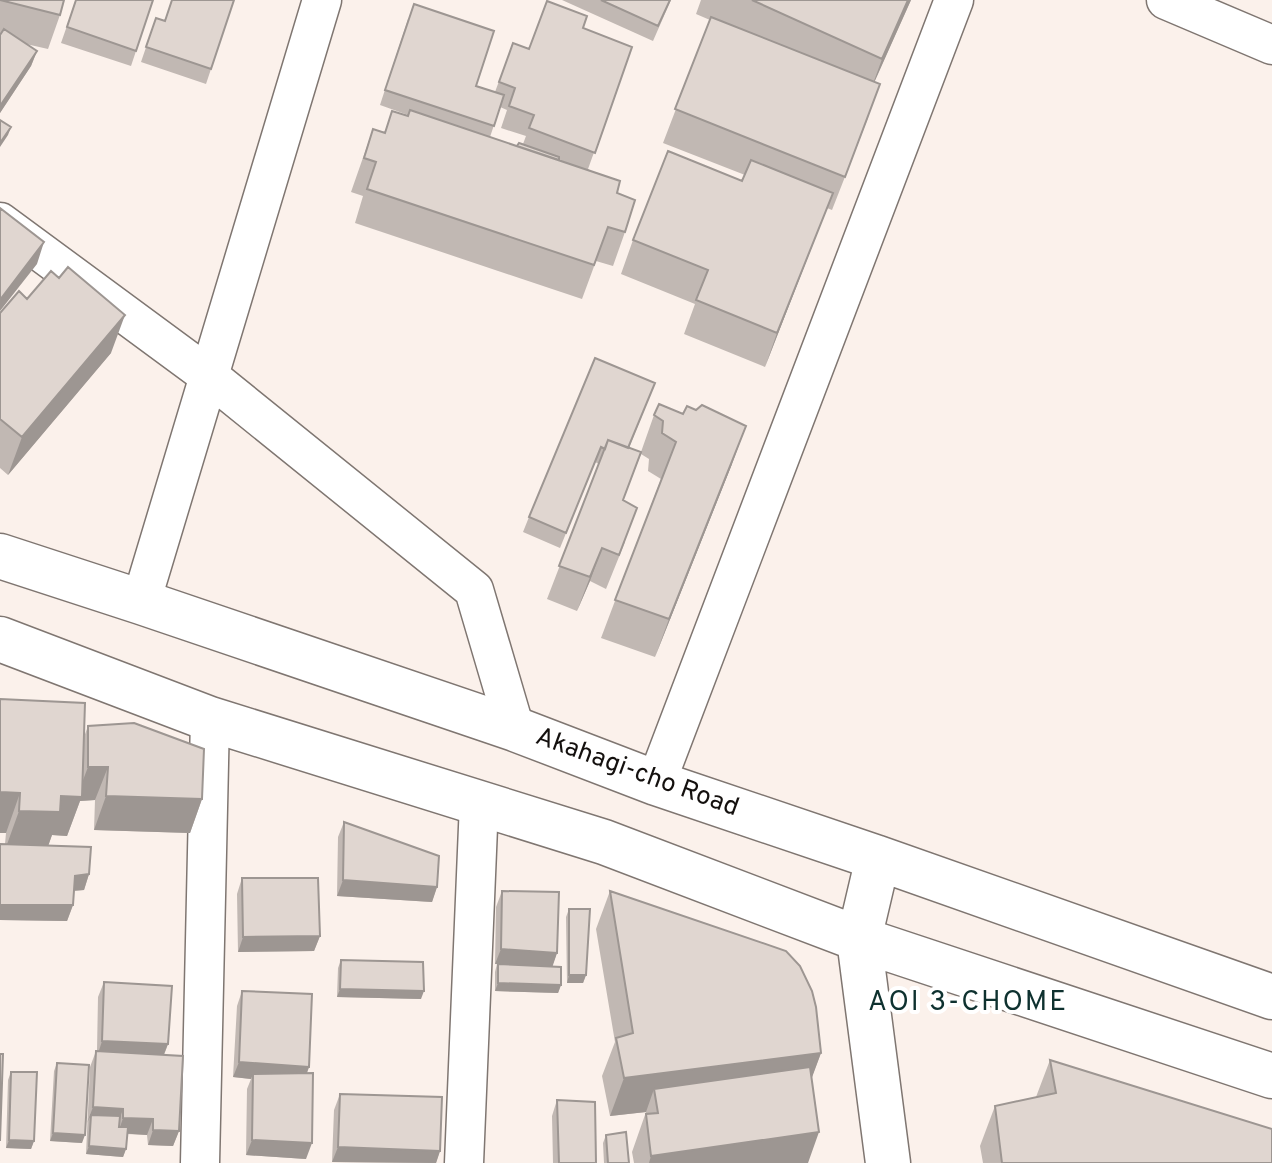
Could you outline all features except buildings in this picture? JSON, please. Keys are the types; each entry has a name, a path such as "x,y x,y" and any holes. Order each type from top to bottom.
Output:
{"street":[{"path":"141,602 322,0"},
{"path":"656,783 954,0"},
{"path":"1166,0 1272,45"},
{"path":"0,222 209,376 474,590 515,729"},
{"name":"Akahagi-cho Road","path":"0,556 515,729 656,783 1272,997"},
{"path":"0,639 210,719 604,842 859,939 1272,1076"},
{"path":"200,1163 210,719"},
{"path":"464,1163 479,803"},
{"path":"878,858 859,939 888,1163"}],"district":[{"name":"AOI 3-CHOME","path":"968,1003"}]}
